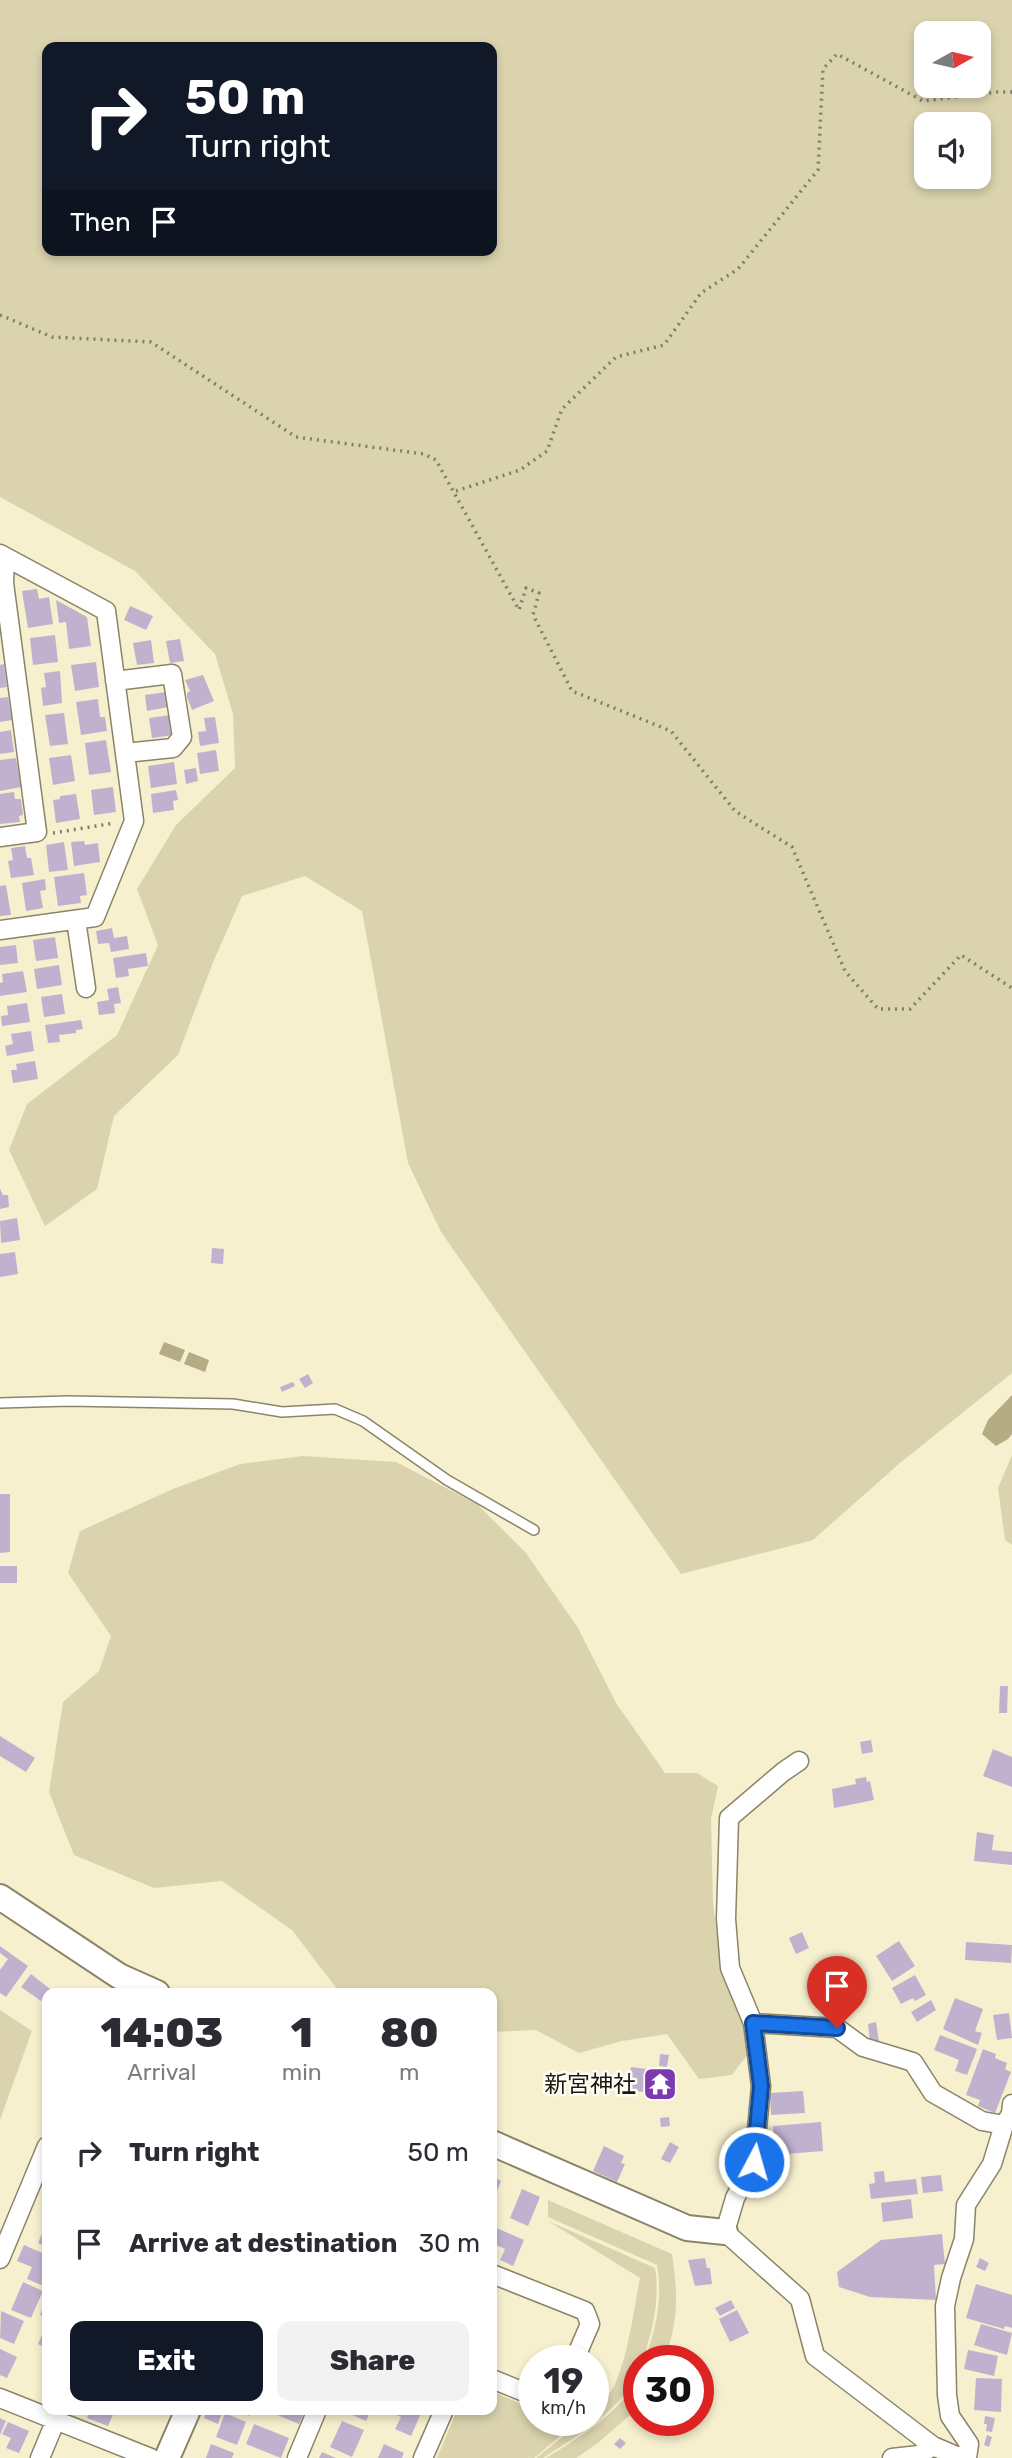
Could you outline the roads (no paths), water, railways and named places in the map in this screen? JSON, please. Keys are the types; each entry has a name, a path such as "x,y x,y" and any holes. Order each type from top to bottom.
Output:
{"street":[{"path":"0,930 95,917 134,821 106,611 3,556"},
{"path":"0,837 37,832 4,583 3,556"},
{"path":"115,681 172,674 182,737 173,748 125,753"},
{"path":"76,920 86,988"},
{"path":"725,2232 735,2198 754,2162 761,2086 753,2023 730,1968 726,1919 729,1818 799,1761"},
{"path":"0,1898 119,1976 146,1988"},
{"path":"753,2023 837,2028 863,2047 912,2062 933,2093 982,2121 1010,2115"},
{"path":"967,2458 969,2444 950,2416 945,2306 964,2239 966,2205 992,2164 1010,2115"},
{"path":"497,2145 687,2228 725,2232 800,2299 815,2357 933,2446 961,2458"},
{"path":"0,2259 42,2159"},
{"path":"497,2283 585,2311 590,2324 581,2345"},
{"path":"497,2381 518,2390"},
{"path":"0,2398 42,2410"},
{"path":"40,2458 58,2415 151,2458"},
{"path":"167,2458 186,2415"},
{"path":"297,2458 315,2415"},
{"path":"423,2458 442,2415"},
{"path":"892,2458 919,2455 933,2446"}],"lane":[{"path":"0,1403 68,1401 233,1405 282,1412 335,1409 363,1421 447,1480 534,1531"}],"place":[{"name":"新宮神社","path":"660,2084"}]}
